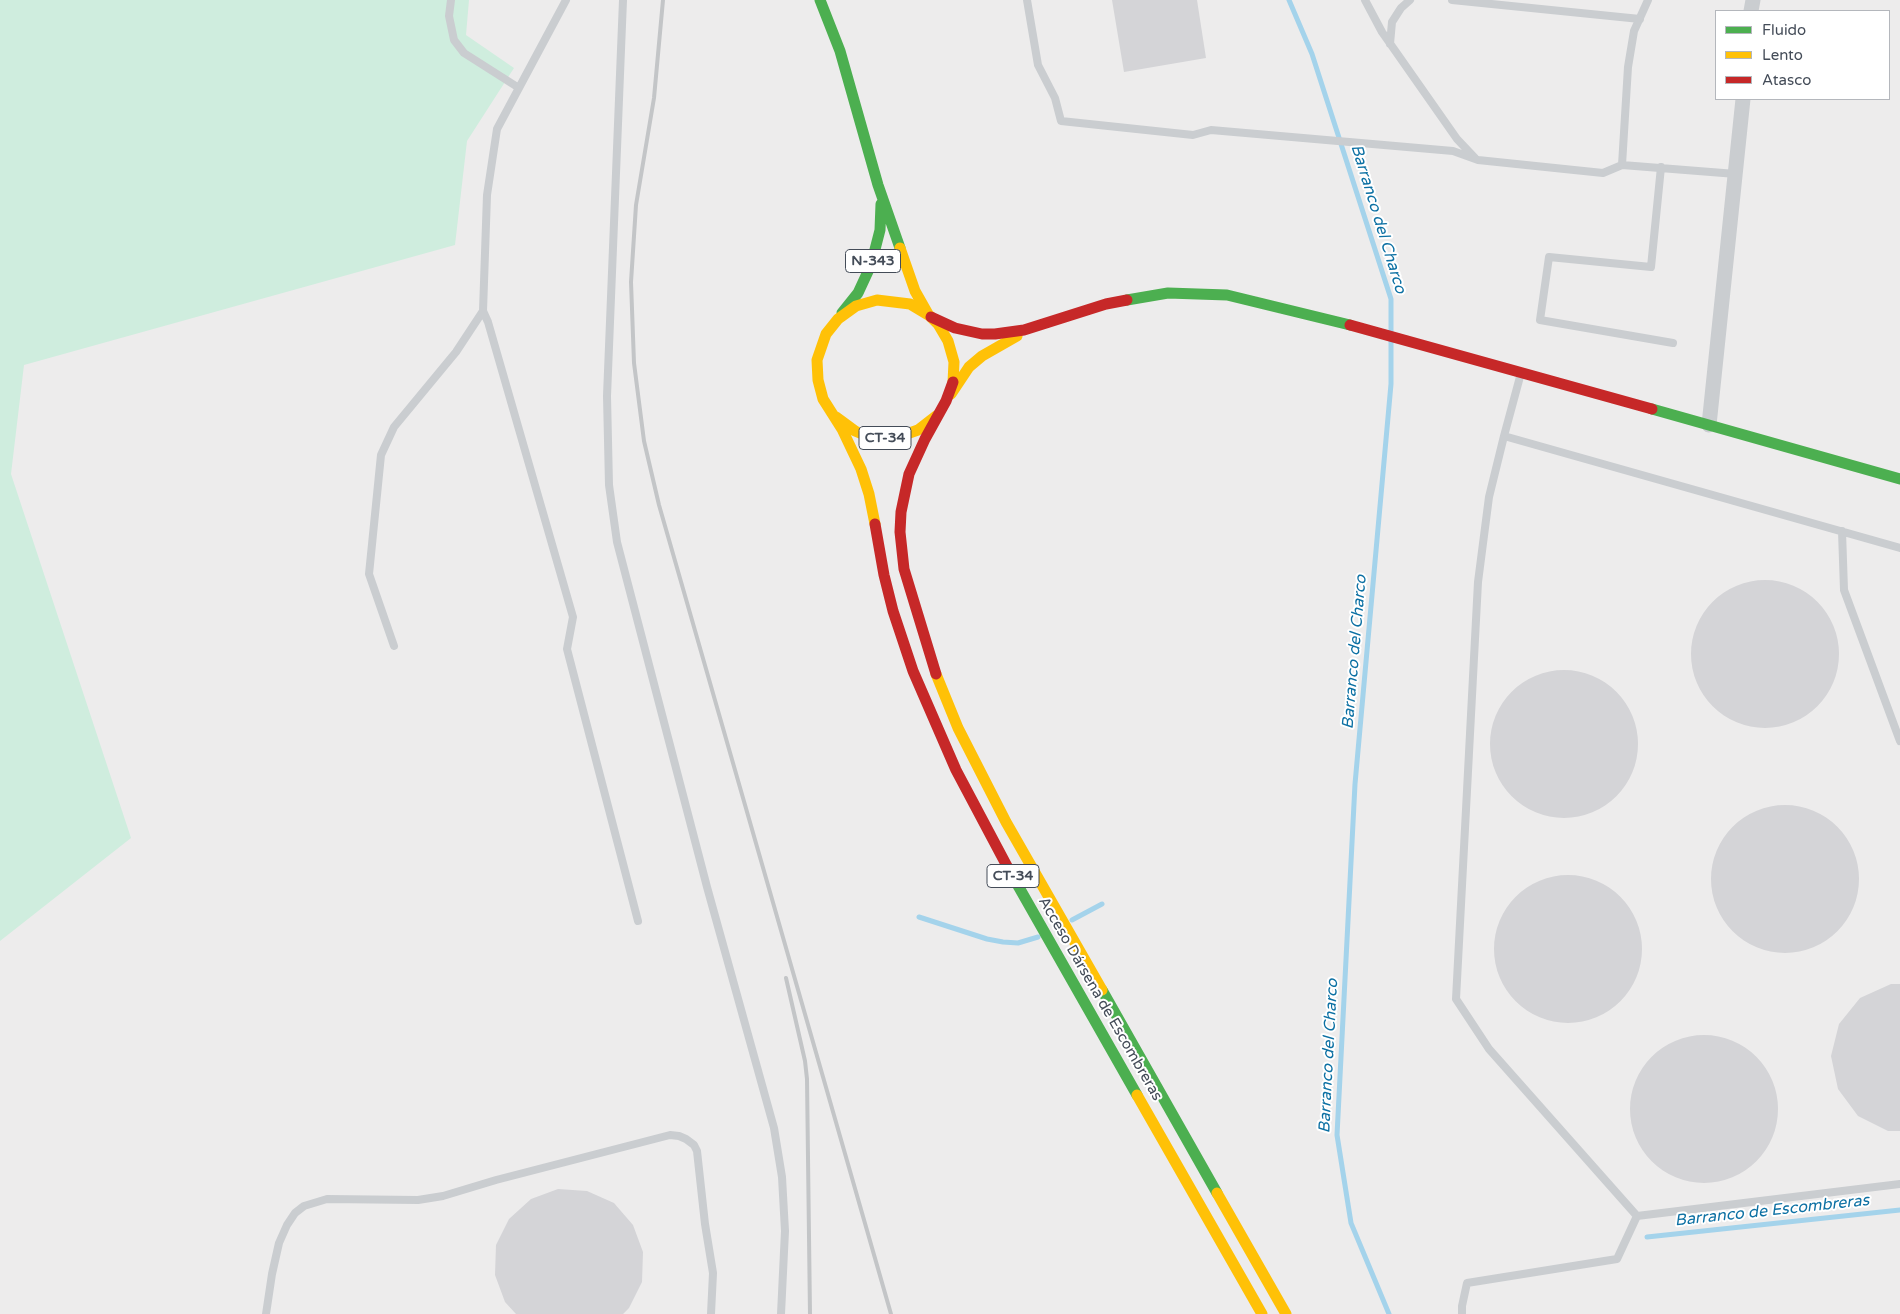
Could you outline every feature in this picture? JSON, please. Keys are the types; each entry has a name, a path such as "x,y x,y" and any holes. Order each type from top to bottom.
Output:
{"main road":[{"name":"N-343","path":"820,0 840,52 878,185 915,291 929,315"},
{"name":"N-343","path":"832,325 858,293 872,265 880,230 882,208 878,185"},
{"path":"943,406 957,383 982,356 1011,338 1106,304 1168,293 1227,295 1438,348 1900,479"},
{"name":"Acceso Dársena de Escombreras","path":"1262,1314 1000,854 940,737 913,671 893,611 862,469 852,446 820,390 817,369 819,351 826,334 844,313 856,306 877,300 900,301 910,304 929,315 944,332 952,352 953,383 916,456 909,474 902,505 900,532 904,569 932,664 958,728 1010,829 1286,1314"},
{"path":"929,315 955,328 982,334 1009,333 1047,324"},
{"name":"Acceso Dársena de Escombreras","path":"830,410 845,425 855,431 867,436 888,438 909,434 918,430 933,419 943,406"}],"street":[{"path":"1709,425 1743,100"}],"lane":[{"path":"451,0 449,16 454,40 464,53 519,88"},
{"path":"566,0 497,129 487,195 483,311 488,322 573,617 567,649 638,921"},
{"path":"623,0 607,396 609,485 616,542 707,887 774,1128 782,1177 785,1231 781,1314"},
{"path":"1027,0 1038,65 1055,98 1061,122 1193,135 1212,130 1453,151 1478,160 1603,174 1622,165 1736,174"},
{"path":"1365,0 1382,32 1457,139 1478,160"},
{"path":"1390,44 1392,22 1401,8 1410,0"},
{"path":"1452,0 1640,19"},
{"path":"1622,165 1628,67 1634,31 1648,0"},
{"path":"1661,167 1651,267 1549,257 1540,320 1673,343"},
{"path":"394,646 369,574 381,455 394,427 456,352 483,311"},
{"path":"1522,371 1489,497 1478,582 1456,999 1489,1049 1637,1216"},
{"path":"1504,436 1900,548"},
{"path":"1842,531 1844,590 1900,741"},
{"path":"266,1314 279,1243 295,1213 304,1206 327,1199 418,1200 443,1196 496,1180 670,1135 686,1139 694,1145 697,1151 705,1224 713,1273 711,1314"},
{"path":"1637,1216 1900,1184"},
{"path":"1462,1314 1467,1283 1617,1259 1637,1216"}],"green space":[{"path":"0,0 469,0 466,35 514,68 467,141 455,245 24,365 11,474 131,838 0,941"}],"building":[{"path":"1112,0 1197,0 1206,58 1124,72"},
{"path":"1765,580 1779,581 1793,586 1806,592 1817,602 1827,613 1833,626 1838,640 1838,668 1833,682 1827,695 1817,706 1806,716 1793,722 1779,727 1765,728 1751,727 1737,722 1724,716 1713,706 1703,695 1697,682 1692,668 1691,654 1692,640 1697,626 1703,613 1713,602 1724,592 1737,586 1751,581"},
{"path":"1564,670 1578,671 1592,676 1605,682 1616,692 1626,703 1632,716 1637,730 1637,758 1632,772 1626,785 1616,796 1605,806 1592,812 1578,817 1564,818 1550,817 1536,812 1523,806 1512,796 1502,785 1496,772 1491,758 1490,744 1491,730 1496,716 1502,703 1512,692 1523,682 1536,676 1550,671"},
{"path":"1785,805 1799,806 1813,811 1826,817 1837,827 1847,838 1853,851 1858,865 1858,893 1853,907 1847,920 1837,931 1826,941 1813,947 1799,952 1785,953 1771,952 1757,947 1744,941 1733,931 1723,920 1717,907 1712,893 1711,879 1712,865 1717,851 1723,838 1733,827 1744,817 1757,811 1771,806"},
{"path":"1568,875 1582,876 1596,881 1609,887 1620,897 1630,908 1636,921 1641,935 1641,963 1636,977 1630,990 1620,1001 1609,1011 1596,1017 1582,1022 1568,1023 1554,1022 1540,1017 1527,1011 1516,1001 1506,990 1500,977 1495,963 1494,949 1495,935 1500,921 1506,908 1516,897 1527,887 1540,881 1554,876"},
{"path":"1891,984 1900,984 1900,1131 1888,1131 1858,1116 1838,1089 1831,1056 1839,1024 1860,998"},
{"path":"1704,1035 1718,1036 1732,1041 1745,1047 1756,1057 1766,1068 1772,1081 1777,1095 1777,1123 1772,1137 1766,1150 1756,1161 1745,1171 1732,1177 1718,1182 1704,1183 1690,1182 1676,1177 1663,1171 1652,1161 1642,1150 1636,1137 1631,1123 1630,1109 1631,1095 1636,1081 1642,1068 1652,1057 1663,1047 1676,1041 1690,1036"},
{"path":"558,1189 587,1191 614,1203 633,1225 643,1252 642,1282 629,1308 623,1314 516,1314 505,1302 495,1275 496,1245 509,1219 531,1199"}],"waterway":[{"name":"Barranco del Charco","path":"1289,0 1312,54 1391,299 1391,332"},
{"name":"Barranco del Charco","path":"1389,1314 1351,1223 1337,1135 1355,784 1391,384 1391,340"},
{"path":"1072,920 1102,904"},
{"path":"919,917 987,939 1003,942 1018,943 1038,937"},
{"name":"Barranco de Escombreras","path":"1647,1237 1900,1210"}],"railway":[{"path":"663,0 654,98 636,205 631,282 634,363 644,441 659,505 891,1314"},
{"path":"786,978 805,1061 807,1079 810,1314"}],"traffic: fast":[{"path":"820,0 840,51 878,185 900,248"},
{"path":"842,313 858,293 871,265 880,230 881,204"},
{"path":"1127,300 1168,293 1227,295 1350,325"},
{"path":"1652,409 1900,479"},
{"path":"1008,868 1137,1095"},
{"path":"1102,990 1217,1193"}],"traffic: slow":[{"path":"900,248 915,291 928,314"},
{"path":"875,524 869,494 861,469 842,429 823,399 818,380 817,360 826,334 838,319 856,306 877,300 910,304 930,316 938,324 948,341 954,362 953,382"},
{"path":"951,394 969,367 982,356 1017,336"},
{"path":"836,417 855,431 867,436 888,438 898,437 918,430 936,416"},
{"path":"936,674 958,728 1006,822 1102,990"},
{"path":"1137,1095 1262,1314"},
{"path":"1217,1193 1286,1314"}],"traffic: jam":[{"path":"931,317 955,328 982,334 995,334 1024,330 1106,304 1127,300"},
{"path":"1350,325 1652,409"},
{"path":"936,674 904,569 900,532 901,512 909,474 925,439 946,401 953,382"},
{"path":"875,524 884,575 893,611 913,671 956,770 1008,868"}]}
